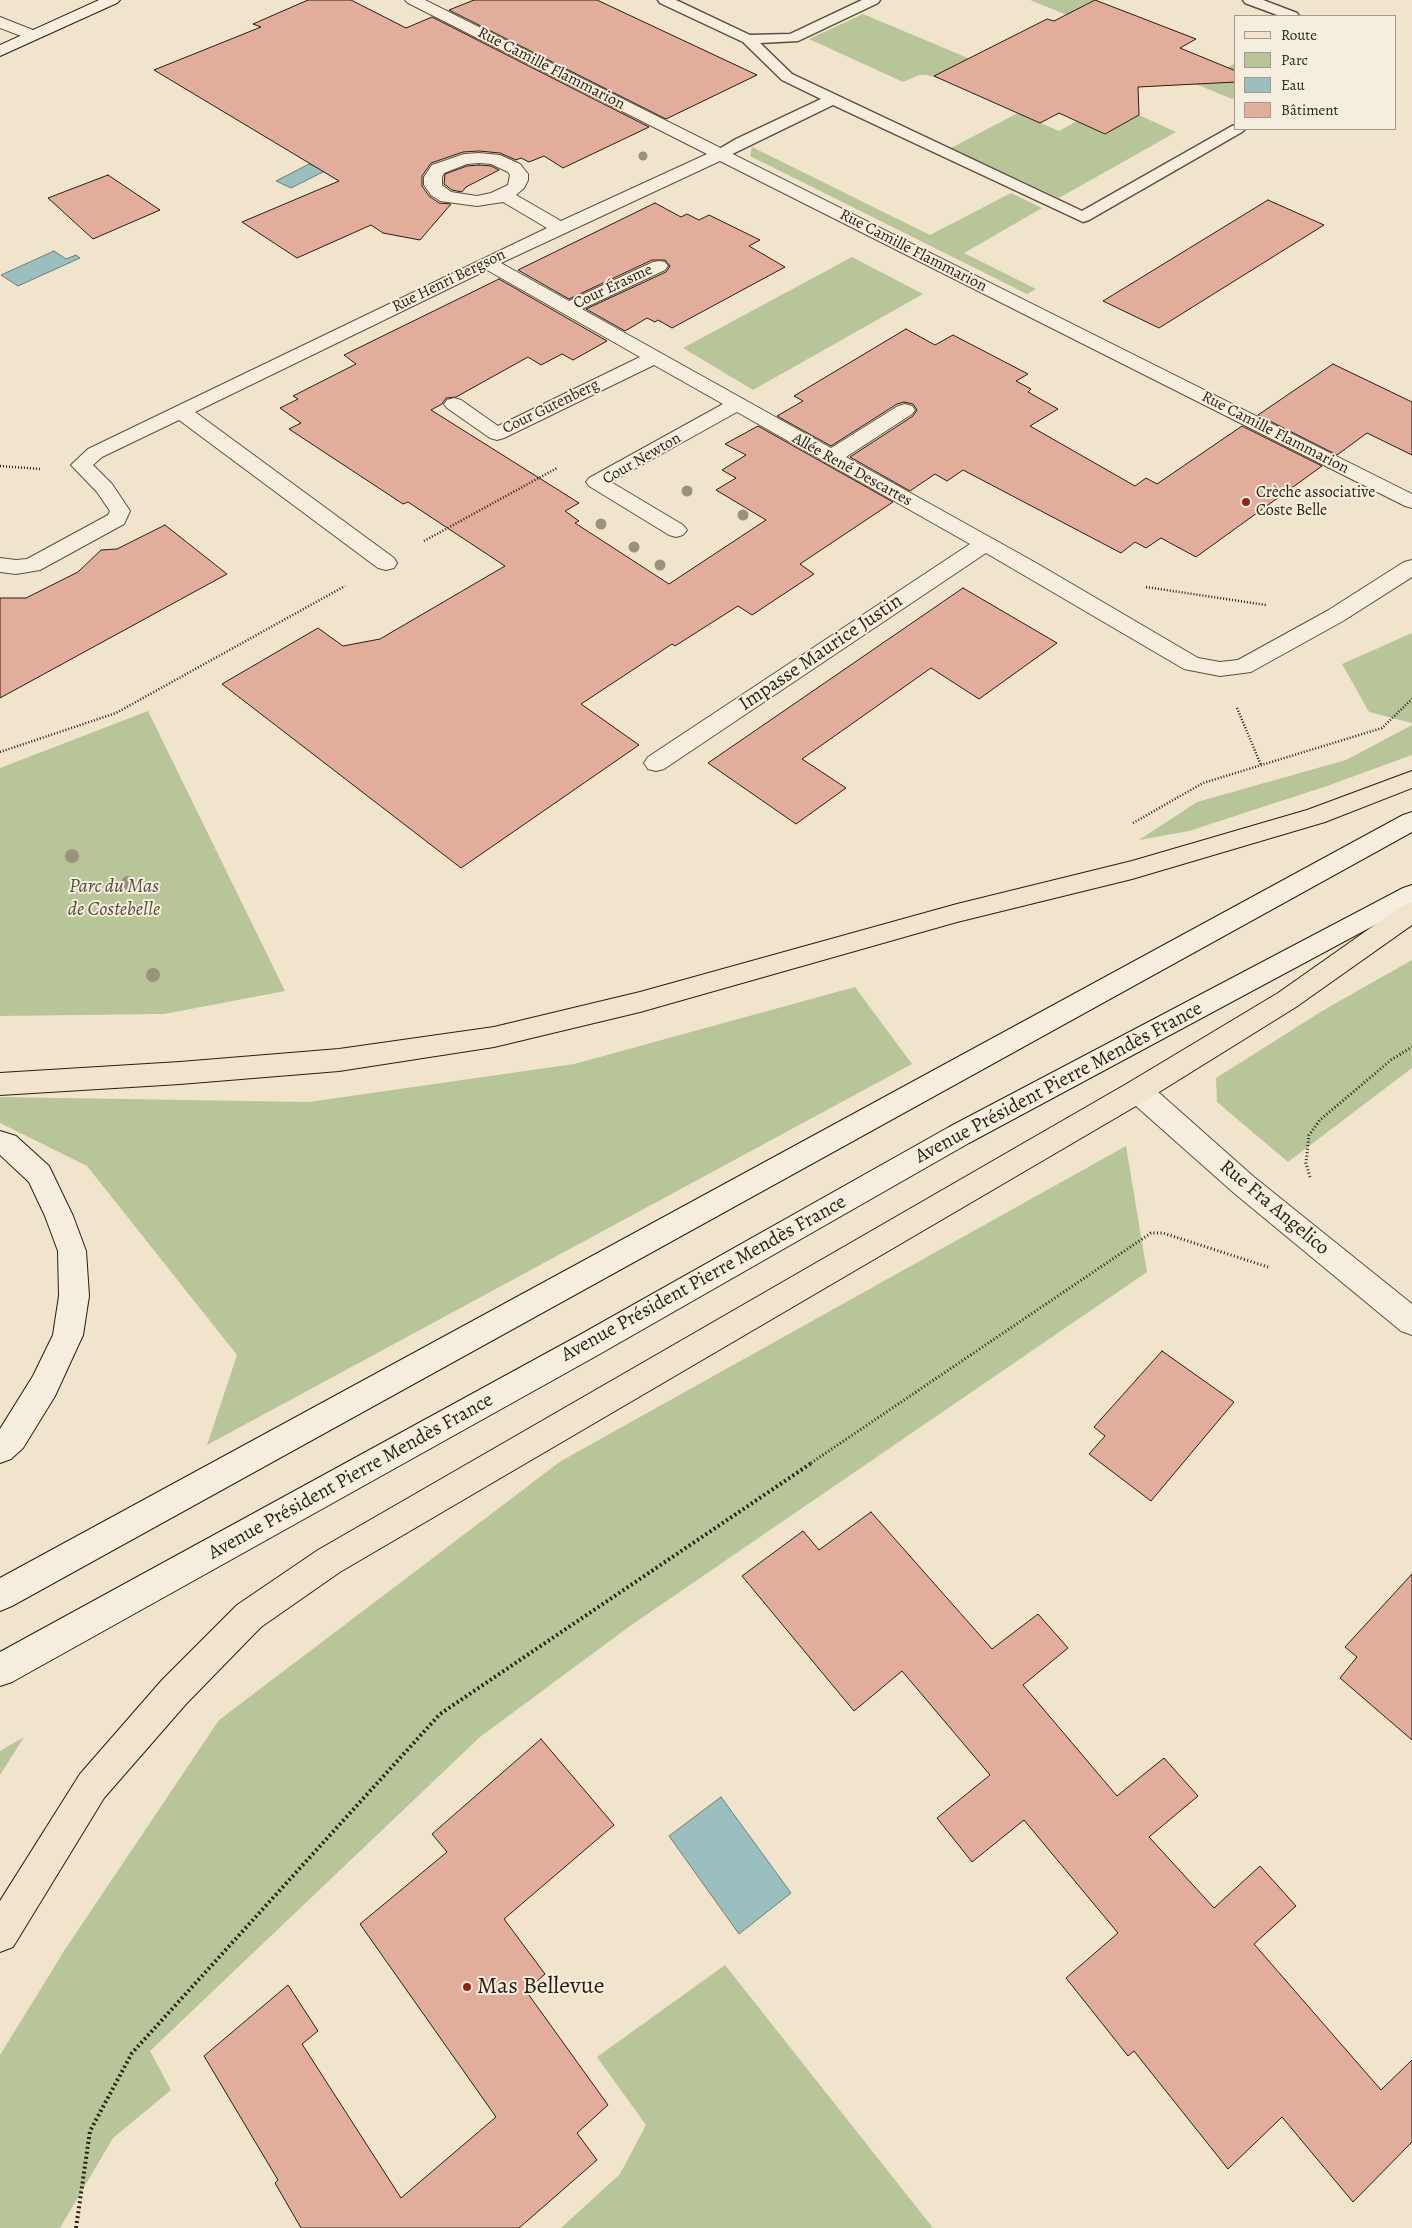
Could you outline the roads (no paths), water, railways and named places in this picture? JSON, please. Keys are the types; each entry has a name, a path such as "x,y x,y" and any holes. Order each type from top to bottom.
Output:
{"main road":[{"path":"0,1084 180,1073 339,1060 494,1036 640,1002 957,913 1132,870 1316,816 1412,779"},
{"path":"0,1934 92,1786 174,1692 250,1616 329,1561 1138,1091 1287,1000 1412,912"}],"street":[{"path":"0,51 112,0"},
{"name":"Rue Camille Flammarion","path":"414,0 1412,502"},
{"path":"0,22 32,36"},
{"name":"Rue Henri Bergson","path":"0,565 16,567 32,565 117,519 120,511 106,488 81,465 95,453 486,263 720,155"},
{"path":"504,195 560,228"},
{"name":"Allée René Descartes","path":"486,263 985,544 1192,664 1220,669 1243,667 1335,616 1412,567"},
{"name":"Cour Érasme","path":"567,309 659,266"},
{"name":"Cour Gutenberg","path":"454,404 497,434 653,358"},
{"name":"Cour Newton","path":"676,530 596,482 736,405"},
{"path":"830,458 905,410"},
{"path":"180,411 386,563"},
{"name":"Impasse Maurice Justin","path":"656,763 985,544"},
{"path":"0,1595 1412,821"},
{"name":"Avenue Président Pierre Mendès France","path":"0,1670 587,1346 960,1135 1412,894"},
{"name":"Rue Fra Angelico","path":"1138,1091 1276,1211 1412,1322"},
{"path":"0,1142 6,1144 39,1174 72,1251 74,1296 68,1335 44,1386 12,1438 0,1449"}],"lane":[{"path":"665,0 748,39 787,77 1083,217 1235,130"},
{"path":"748,39 793,38 872,0"},
{"path":"1250,0 1289,15"},
{"path":"720,155 742,142 833,99"}],"water":[{"path":"309,164 325,171 291,188 276,181"},
{"path":"54,251 66,259 76,255 80,258 18,286 1,275"},
{"path":"721,1797 791,1893 739,1934 669,1836"}],"place":[{"name":"Crèche associative Coste Belle","path":"1246,502"},
{"name":"Mas Bellevue","path":"467,1987"}],"park label":[{"name":"Parc du Mas de Costebelle","path":"114,898"}]}
